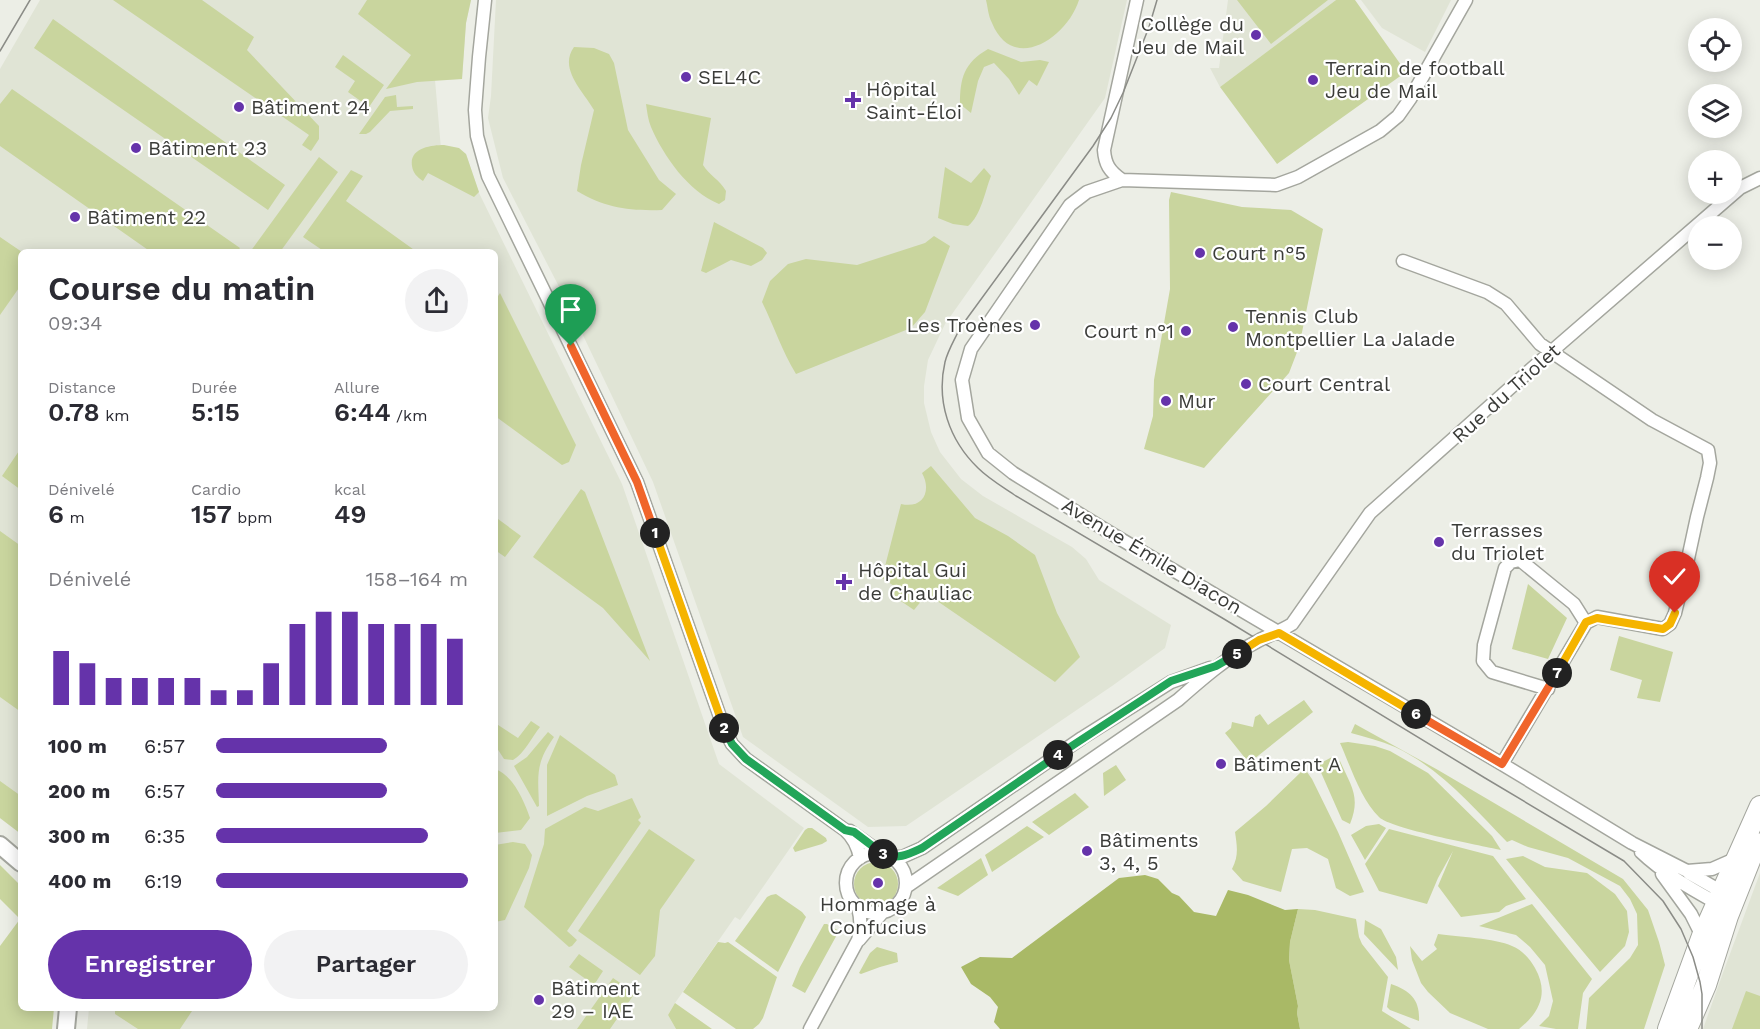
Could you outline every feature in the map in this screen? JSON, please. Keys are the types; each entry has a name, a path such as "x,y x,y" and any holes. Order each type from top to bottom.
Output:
{"main road":[{"path":"1686,1029 1706,985 1737,858 1760,806"},
{"path":"1668,1029 1702,936 1726,901 1760,835"}],"street":[{"path":"485,0 478,57 475,110 477,136 488,176 637,482 725,731 732,744 746,759 852,836 860,858"},
{"path":"1137,0 1104,150 1105,161 1109,169 1122,180 1276,185 1298,177 1380,131 1398,116 1466,0"},
{"name":"Rue du Triolet","path":"1279,633 1292,624 1370,513 1740,188 1760,178"},
{"name":"Avenue Émile Diacon","path":"1122,180 1087,192 1070,206 971,349 962,380 968,418 988,453 1013,473 1112,534 1632,843 1717,889 1726,901"},
{"path":"1402,261 1487,292 1506,304 1540,344 1551,352 1652,420 1708,450 1710,463 1707,478 1681,591 1670,624 1663,629 1597,618 1586,622 1502,764"},
{"path":"1548,689 1492,672 1483,661 1484,645 1505,568 1512,562 1520,560 1574,604 1586,622"},
{"path":"906,887 1178,700 1216,666 1259,640 1279,633"},
{"path":"810,1029 861,932 858,908 851,900 847,890 846,881 852,865 860,858 872,853 902,857 922,848 1082,738 1171,681 1216,666"},
{"path":"845,830 854,832 897,862 905,878 906,887 901,900 895,907 882,913 858,940"},
{"name":"Avenue Émile Diacon","path":"1632,843 1671,884 1688,909 1702,936"},
{"path":"0,845 18,860"},
{"path":"1687,871 1712,869 1737,858"},
{"name":"Avenue Émile Diacon","path":"1654,864 1713,900 1726,901"},
{"path":"858,908 873,913 882,913"},
{"path":"66,1029 68,1011"}],"shaded area":[{"path":"40,0 471,0 466,23 462,79 435,80 441,149 466,154 479,193 622,484 719,764 804,828 740,920 735,917 675,1003 668,1015 676,1029 87,1029 89,1011 498,1011 498,249 18,249 18,832 0,818 0,69"},
{"path":"496,0 1127,0 1105,98 945,324 928,360 924,403 931,432 940,452 961,479 983,496 1072,547 1086,559 1099,580 1171,625 1165,648 906,826 868,827 743,737 653,482 570,308 503,178 488,118"},
{"name":"Collège du Jeu de Mail","path":"1228,0 1336,0 1220,87 1210,68 1219,68"},
{"path":"1361,0 1451,0 1425,52 1382,28"},
{"path":"1760,873 1760,1029 1703,1029 1724,970"}],"green space":[{"path":"113,0 202,0 254,37 247,50 319,126 319,139 311,151 302,145 309,135"},
{"path":"367,0 471,0 466,23 462,79 417,82 386,89 411,55 358,14"},
{"path":"986,0 1079,0 1073,14 1052,37 1039,45 1026,48 1013,46 1001,38 991,20"},
{"path":"1237,0 1328,0 1271,44"},
{"name":"Terrain de football Jeu de Mail","path":"1336,0 1355,0 1406,72 1277,164 1220,87"},
{"path":"53,19 285,185 268,210 34,48"},
{"path":"574,47 594,48 609,54 614,63 628,130 659,180 676,194 662,210 638,210 608,205 577,191 594,110 571,72 570,55"},
{"path":"988,49 1021,62 1040,60 1049,62 1037,86 1029,80 1019,95 1009,79 994,63 984,67 978,81 971,113 960,104 961,86 969,66"},
{"path":"343,55 384,85 369,107 348,92 355,81 335,67"},
{"path":"12,89 240,248 147,249 0,146 0,104"},
{"path":"396,95 397,107 413,106 413,109 390,111 370,132 359,134 385,97"},
{"path":"646,104 711,118 703,165 726,191 725,200 719,204 708,198 697,191 678,172 656,138 649,121"},
{"path":"444,145 459,148 466,154 479,192 474,197 428,173 423,181 414,173 412,160 417,151"},
{"path":"319,157 338,172 282,249 252,249"},
{"path":"945,167 971,183 984,168 991,176 979,210 968,226 953,224 938,218"},
{"path":"351,170 363,176 346,201 413,249 321,249 303,237"},
{"name":"Tennis Club Montpellier La Jalade","path":"1171,192 1242,207 1291,210 1323,229 1299,347 1289,373 1204,468 1144,449 1153,416 1154,380 1170,289 1169,200"},
{"path":"714,222 763,248 767,253 762,260 751,266 731,260 706,273 701,271"},
{"path":"934,236 950,246 925,312 911,328 796,374 762,302 770,281 788,264 806,259 857,265 925,243"},
{"path":"0,237 18,249 18,289 0,315"},
{"path":"500,293 576,445 569,462 562,465 498,418 498,296"},
{"path":"18,452 18,488 2,476"},
{"path":"931,466 975,518 1008,536 1035,555 1057,613 1080,657 1055,682 927,594 914,610 889,593 894,586 882,578 901,504 915,504 924,497 926,486 922,473"},
{"path":"581,489 585,492 650,661 603,608 533,557"},
{"path":"498,519 521,536 505,557 498,552"},
{"path":"0,531 18,544 18,710 0,697"},
{"path":"1528,584 1567,618 1548,659 1512,649"},
{"path":"1619,636 1673,652 1660,702 1637,698 1642,680 1610,670"},
{"path":"1304,700 1313,712 1249,763 1225,733 1231,728 1232,722 1253,727 1255,717 1260,714 1268,725"},
{"path":"531,721 540,727 521,754 513,760 504,759 498,750 498,725 518,738"},
{"path":"1355,724 1438,770 1623,879 1648,910 1665,965 1644,1029 1586,1029 1589,998 1630,958 1638,945 1637,914 1630,899 1620,886 1568,858 1512,840 1507,842 1468,802 1427,766 1395,747 1351,733"},
{"path":"548,732 554,737 539,770 539,806 537,807 514,766 527,757"},
{"path":"560,735 615,775 618,785 587,796 547,816 547,765"},
{"path":"1348,742 1390,751 1428,773 1492,836 1501,850 1400,827 1379,817 1361,792 1340,743"},
{"path":"1332,757 1336,764 1340,761 1355,799 1350,824 1342,820 1319,768 1319,764"},
{"path":"1116,765 1126,780 1104,796 1103,773"},
{"path":"498,770 517,789 525,804 530,818 521,830 498,833"},
{"path":"1301,772 1307,772 1312,779 1364,892 1350,896 1336,888 1328,859 1307,848 1292,849 1281,892 1243,881 1232,869 1237,855 1235,832"},
{"path":"0,781 18,794 18,832 0,818"},
{"path":"1075,793 1089,807 1049,835 1032,822"},
{"path":"632,798 641,817 638,820 641,823 567,931 577,940 569,947 524,907 544,844 545,829 585,807 598,811"},
{"path":"1379,824 1386,828 1365,860 1351,835 1366,826"},
{"path":"1027,826 1044,837 992,872 985,855"},
{"path":"808,828 812,828 827,841 795,852 793,848"},
{"path":"649,829 695,860 660,910 655,956 640,975 578,931"},
{"path":"1389,829 1493,856 1526,899 1506,906 1499,912 1461,917 1438,886 1453,851 1427,904 1379,891 1365,864"},
{"path":"513,842 525,844 532,855 529,868 505,920 498,921 498,844"},
{"path":"1523,856 1545,867 1587,873 1615,894 1627,911 1629,932 1625,946 1600,972 1506,859"},
{"path":"981,858 988,875 958,896 937,888"},
{"path":"876,862 891,869 898,884 891,899 876,906 861,899 854,884 861,869"},
{"path":"0,865 18,883 18,917 0,899"},
{"path":"1145,875 1158,879 1194,912 1216,916 1228,890 1248,895 1285,910 1298,909 1290,942 1289,960 1300,1029 1000,1029 994,1022 998,1007 990,997 971,984 961,967 980,957 1012,958 1119,878"},
{"path":"776,894 806,917 778,972 735,941 767,897"},
{"path":"1532,904 1592,979 1583,993 1578,1029 1539,1026 1549,1016 1553,1001 1545,965 1516,935 1479,926"},
{"path":"1298,909 1315,910 1356,919 1362,944 1388,977 1382,1011 1411,1029 1300,1029 1289,960 1290,942"},
{"path":"1365,920 1381,929 1396,957 1398,970 1364,934"},
{"path":"18,922 18,1011 54,1011 52,1029 0,1029 0,946"},
{"path":"824,924 839,931 805,993 792,986"},
{"path":"1438,934 1505,943 1525,955 1539,977 1542,994 1537,1009 1526,1023 1519,1029 1488,1029 1450,1013 1428,992 1421,983 1412,960 1410,946 1422,961 1437,949 1434,945"},
{"path":"718,942 728,942 777,977 763,1018 753,1029 736,1029 683,992"},
{"path":"877,947 897,953 898,962 859,973 870,953"},
{"path":"579,954 603,971 594,985 569,967"},
{"path":"613,978 635,993 610,1029 577,1029"},
{"path":"1391,984 1413,997 1418,1007 1419,1021 1387,1007"},
{"path":"1746,991 1760,996 1760,1029 1732,1029"},
{"path":"675,1003 712,1029 676,1029 668,1015"},
{"path":"115,1011 192,1011 180,1029 138,1029 115,1014"}],"tram line":[{"path":"0,51 30,0"},
{"path":"1157,0 1149,27 1111,118 960,328 948,353 942,391 952,432 959,445 978,468 1016,496 1624,861 1663,901 1681,929 1693,957 1700,982 1702,1029"}],"place":[{"name":"Collège du Jeu de Mail","path":"1256,35"},
{"name":"SEL4C","path":"686,77"},
{"name":"Terrain de football Jeu de Mail","path":"1313,80"},
{"name":"Hôpital Saint-Éloi","path":"853,100"},
{"name":"Bâtiment 24","path":"239,107"},
{"name":"Bâtiment 23","path":"136,148"},
{"name":"Bâtiment 22","path":"75,217"},
{"name":"Court n°5","path":"1200,253"},
{"name":"Les Troènes","path":"1035,325"},
{"name":"Tennis Club Montpellier La Jalade","path":"1233,327"},
{"name":"Court n°1","path":"1186,331"},
{"name":"Court Central","path":"1246,384"},
{"name":"Mur","path":"1166,401"},
{"name":"Terrasses du Triolet","path":"1439,542"},
{"name":"Hôpital Gui de Chauliac","path":"844,582"},
{"name":"Bâtiment A","path":"1221,764"},
{"name":"Bâtiments 3, 4, 5","path":"1087,851"},
{"name":"Hommage à Confucius","path":"878,883"},
{"name":"Bâtiment 29 – IAE","path":"539,1000"}],"route":[{"path":"571,346 637,482 725,731 732,744 746,759 845,830 854,832 881,853 890,857 902,857 922,848 1082,738 1171,681 1216,666 1259,640 1279,633 1502,764 1586,622 1597,618 1663,629 1670,624 1675,613"}]}
